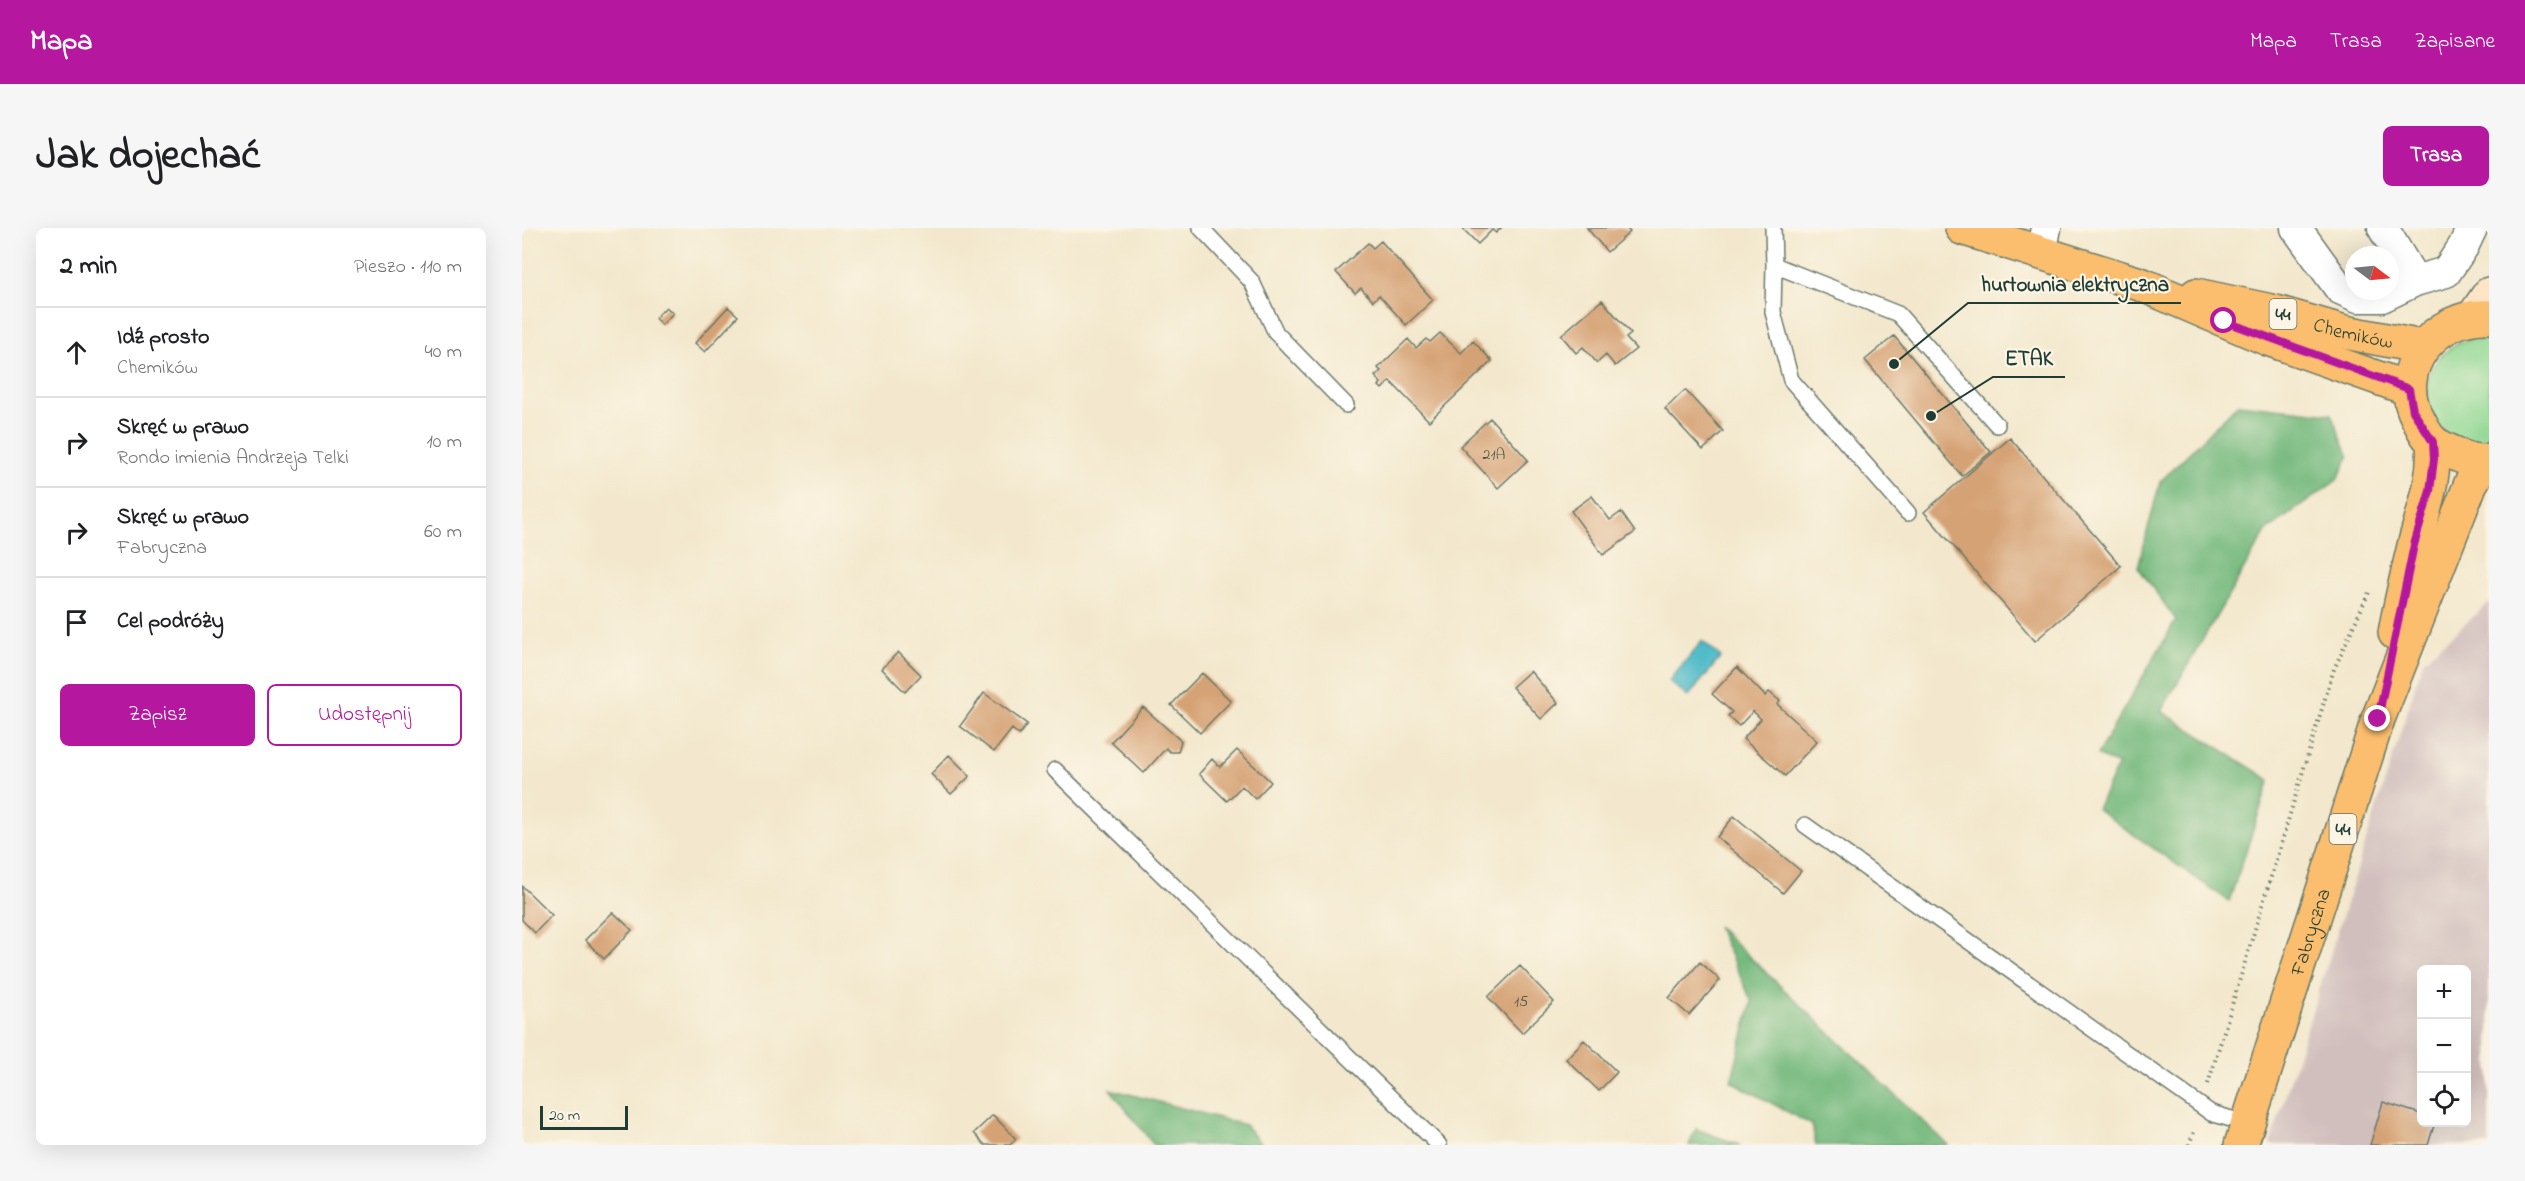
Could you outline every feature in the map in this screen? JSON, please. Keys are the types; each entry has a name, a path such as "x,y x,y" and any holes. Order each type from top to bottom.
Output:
{"main road":[{"name":"Chemików","path":"1962,228 2044,241 2268,339 2409,389"},
{"name":"Chemików","path":"2143,285 2233,301 2345,332 2422,347"},
{"name":"44","path":"2484,309 2454,321 2436,332 2422,347 2412,367 2409,389 2413,411 2433,442 2459,456 2487,461"},
{"name":"Fabryczna","path":"2378,719 2414,545 2430,491 2434,459 2433,442"},
{"name":"Fabryczna","path":"2244,1134 2378,719 2471,483 2487,461"}],"street":[{"path":"2296,228 2340,289 2358,297 2382,297 2415,281 2446,273 2472,228"},
{"path":"2384,228 2415,281"}],"lane":[{"path":"1201,228 1252,282 1276,333 1346,405"},
{"path":"1773,228 1773,312 1791,380 1908,513"},
{"path":"1774,265 1898,314 1996,425"},
{"path":"1055,770 1439,1145"},
{"path":"1805,825 2211,1113 2244,1134"}],"path":[{"path":"2189,1145 2334,669 2372,584"}],"shaded area":[{"path":"2489,603 2489,1145 2270,1145 2423,661"}],"green space":[{"path":"2478,337 2489,338 2489,444 2466,443 2448,434 2435,420 2428,401 2428,382 2436,363 2452,347"},
{"path":"2238,404 2331,414 2349,457 2337,480 2266,531 2161,711 2270,780 2229,901 2097,809 2118,765 2097,755 2176,620 2138,567 2160,482"},
{"path":"1717,926 1948,1145 1816,1145 1812,1125 1731,1081 1752,1002"},
{"path":"1110,1089 1245,1125 1262,1145 1154,1145"},
{"path":"1696,1129 1740,1145 1689,1145"}],"water":[{"path":"1702,641 1721,657 1688,697 1669,681"}],"building":[{"path":"1462,228 1501,228 1496,233 1492,230 1478,244"},
{"path":"1587,228 1626,228 1630,232 1607,252"},
{"path":"1381,241 1433,300 1406,325 1379,295 1373,301 1361,288 1355,293 1336,272 1368,243 1373,248"},
{"path":"1602,300 1631,334 1626,338 1636,349 1615,366 1606,355 1597,363 1583,347 1576,353 1561,335"},
{"path":"666,307 673,313 662,325 655,318"},
{"path":"728,307 738,316 705,352 695,343"},
{"path":"1440,333 1461,353 1473,341 1492,361 1429,421 1390,381 1382,389 1379,386 1381,383 1375,376 1381,371 1378,368 1408,339 1416,348 1426,339 1430,342"},
{"path":"1894,336 1991,452 1962,476 1865,360"},
{"path":"1685,390 1723,431 1703,450 1665,409"},
{"path":"1490,418 1528,460 1498,488 1460,446"},
{"path":"2010,438 2121,566 2035,641 1924,512"},
{"path":"1592,496 1610,520 1621,512 1635,532 1603,555 1571,511"},
{"path":"898,652 921,675 905,692 882,669"},
{"path":"1737,667 1765,696 1769,692 1780,701 1777,704 1817,741 1785,776 1743,739 1761,719 1753,711 1739,726 1728,716 1732,712 1712,694"},
{"path":"1530,671 1558,703 1541,719 1512,687"},
{"path":"1202,673 1231,701 1200,733 1171,705"},
{"path":"984,693 1027,724 1019,735 1012,729 994,752 960,726"},
{"path":"1143,707 1181,741 1178,752 1170,752 1166,748 1144,773 1111,742"},
{"path":"1237,750 1271,782 1255,799 1242,786 1227,801 1199,774 1212,759 1220,767"},
{"path":"949,755 970,776 951,794 931,774"},
{"path":"1734,816 1801,871 1783,893 1717,837"},
{"path":"522,886 552,915 535,933 522,920"},
{"path":"613,912 632,930 604,959 585,940"},
{"path":"1700,962 1720,980 1689,1015 1669,998"},
{"path":"1520,966 1554,1002 1522,1033 1488,997"},
{"path":"1584,1040 1617,1072 1599,1091 1566,1059"},
{"path":"2383,1102 2417,1113 2417,1127 2433,1127 2428,1145 2370,1145"},
{"path":"993,1115 1016,1139 1010,1145 985,1145 974,1133"}],"place":[{"name":"hurtownia elektryczna","path":"1894,364"},
{"name":"ETAK","path":"1931,416"}],"route":[{"path":"2224,321 2409,389 2413,411 2433,442 2434,459 2430,491 2414,545 2378,719"}]}
